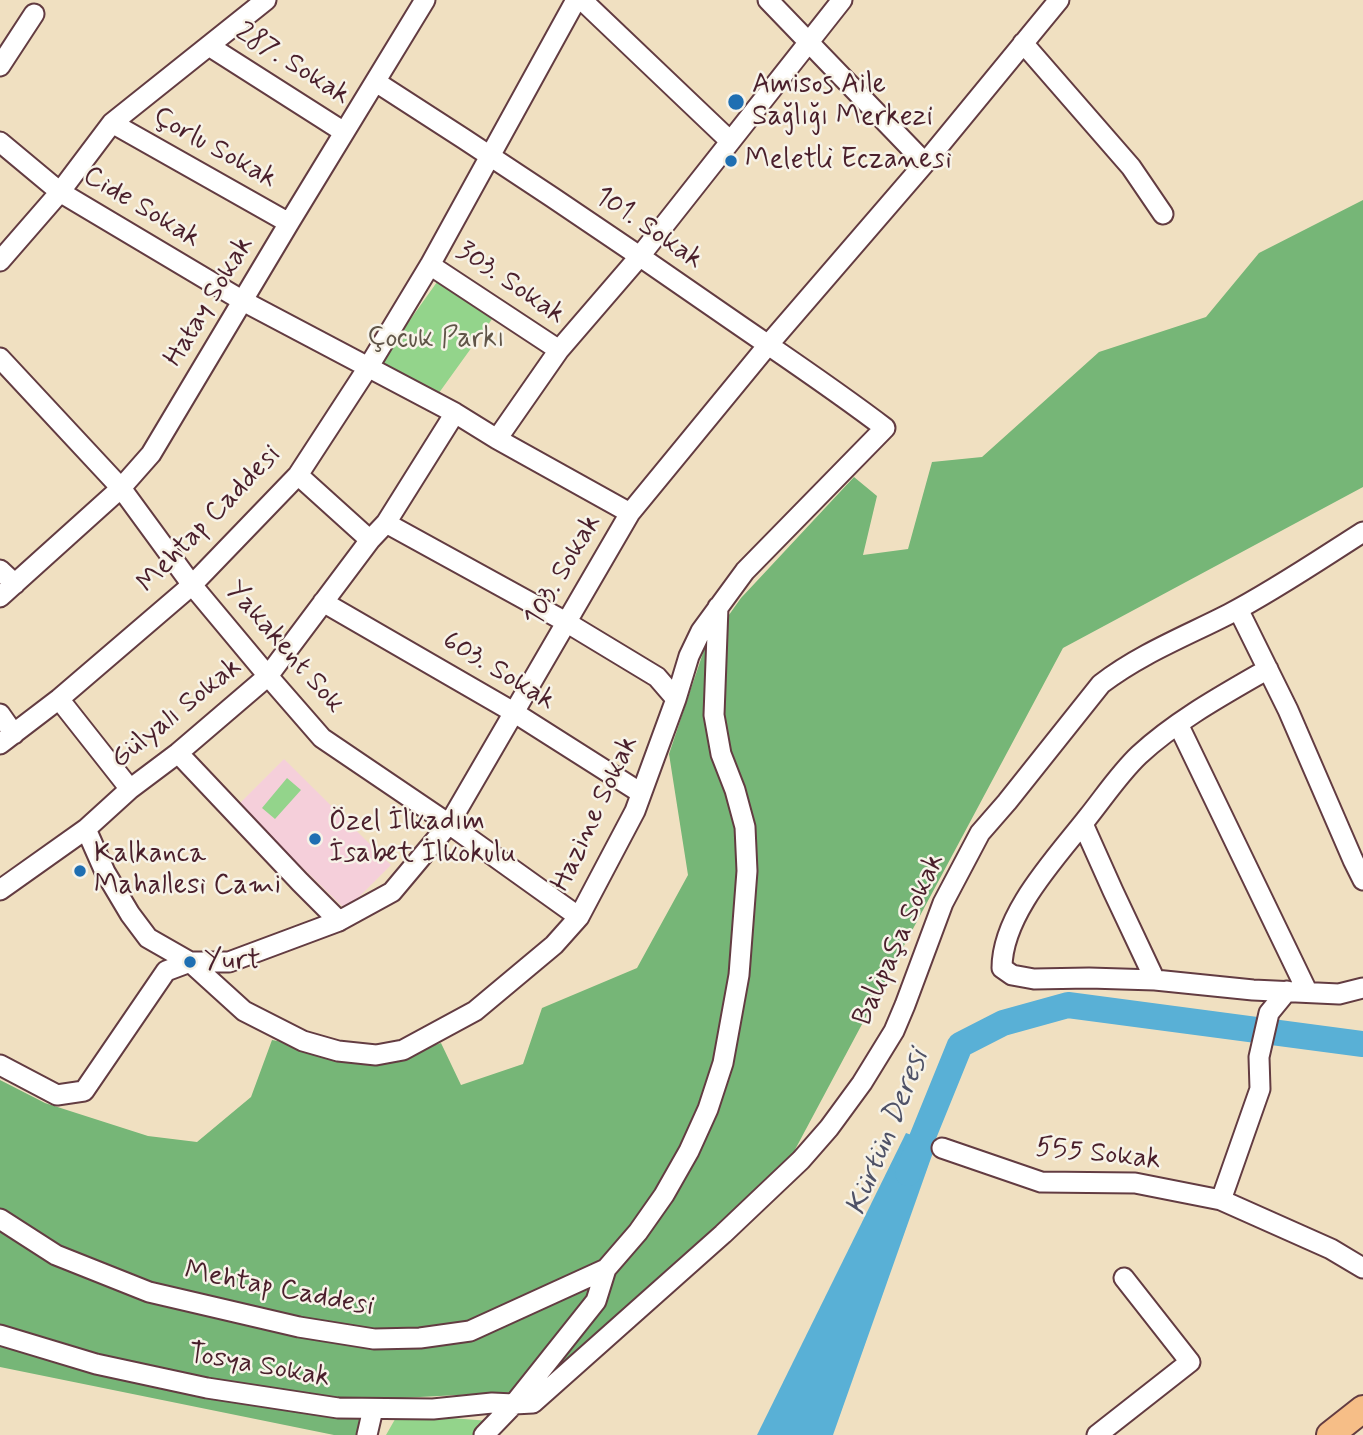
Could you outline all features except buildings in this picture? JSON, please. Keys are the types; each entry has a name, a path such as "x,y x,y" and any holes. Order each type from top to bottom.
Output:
{"highway":[{"path":"1330,1435 1363,1409"}],"street":[{"path":"0,261 60,192 112,123 266,0"},
{"name":"Hatay Sokak","path":"0,597 121,488 151,454 425,0"},
{"name":"Mehtap Caddesi","path":"7,739 59,699 192,584 298,475 369,366 430,265 576,0"},
{"path":"582,0 730,141"},
{"path":"768,0 925,163"},
{"path":"497,439 559,350 640,256 842,0"},
{"name":"103. Sokak","path":"0,1065 57,1095 84,1091 166,971 190,962 229,962 339,921 392,892 449,824 630,513 1059,0"},
{"path":"0,66 34,14"},
{"path":"1023,43 1131,167 1163,214"},
{"name":"287. Sokak","path":"209,46 344,132"},
{"name":"101. Sokak","path":"376,82 492,155 846,398 885,428"},
{"name":"Çorlu Sokak","path":"112,123 289,223"},
{"name":"Cide Sokak","path":"0,142 60,192 243,301 455,413 630,513"},
{"name":"303. Sokak","path":"430,265 559,350"},
{"name":"Yakakent Sok","path":"0,358 121,488 192,584 323,738 579,917"},
{"name":"Gülyalı Sokak","path":"0,890 86,829 130,789 178,753 268,676 370,540 386,523 455,413"},
{"name":"Hazine Sokak","path":"86,829 105,872 148,938 190,962 244,1012 303,1041 338,1051 376,1055 403,1050 475,1011 554,945 579,917 635,811 689,656 701,631 745,570 885,428"},
{"path":"298,475 370,540"},
{"path":"386,523 566,622 657,677 676,699"},
{"name":"Balipaşa Sokak","path":"514,1404 533,1403 723,1234 801,1160 829,1128 862,1083 894,1031 943,903 980,833 1101,684 1147,654 1238,609 1363,532"},
{"path":"0,570 15,584"},
{"name":"603. Sokak","path":"324,602 515,713 641,793"},
{"name":"Mehtap Caddesi","path":"0,1219 56,1255 149,1292 299,1326 374,1339 420,1338 470,1331 606,1269 638,1232 689,1152 708,1109 723,1063 739,975 747,871 745,827 721,754 714,715 718,607"},
{"path":"1238,609 1288,710 1363,880"},
{"path":"1268,669 1178,724 1138,756 1036,881 1012,924 1002,957 1002,968 1012,975 1034,979 1156,980 1253,990 1339,994 1363,988"},
{"path":"59,699 130,789"},
{"path":"0,714 7,739"},
{"path":"1178,724 1297,991"},
{"path":"178,753 339,921"},
{"path":"1083,824 1156,980"},
{"path":"1221,1200 1260,1090 1259,1057 1269,1013 1297,991"},
{"name":"555 Sokak","path":"942,1148 1041,1182 1135,1183 1221,1200 1331,1249 1363,1268"},
{"name":"Balipaşa Sokak","path":"484,1435 514,1404 596,1301 606,1269"},
{"path":"1097,1435 1190,1362 1124,1278"},
{"name":"Tosya Sokak","path":"0,1335 96,1364 207,1388 338,1408 433,1409 492,1403 514,1404"},
{"path":"367,1435 373,1409"}],"shaded area":[{"path":"284,759 391,865 346,910 238,805"}],"green space":[{"path":"1363,200 1363,487 1063,648 790,1159 538,1391 380,1399 374,1435 334,1435 0,1367 0,1080 45,1103 148,1136 197,1142 251,1097 272,1040 387,1061 441,1043 461,1085 523,1064 542,1008 637,968 688,875 669,754 704,650 741,598 854,477 877,496 863,555 908,549 932,462 982,457 1099,352 1206,317 1259,253"},
{"name":"Çocuk Parkı","path":"437,282 495,315 436,397 378,365"},
{"path":"287,778 301,790 275,819 262,808"},
{"path":"398,1414 490,1421 479,1435 386,1435"}],"water":[{"path":"906,1133 936,1144 833,1435 757,1435"}],"waterway":[{"name":"Kürtün Deresi","path":"908,1173 960,1045 1003,1023 1068,1005 1363,1044"}],"place":[{"name":"Amisos Aile Sağlığı Merkezi","path":"736,102"},
{"name":"Meletli Eczanesi","path":"731,161"},
{"name":"Özel İlkadım İsabet İlkokulu","path":"315,839"},
{"name":"Kalkanca Mahallesi Cami","path":"80,871"},
{"name":"Yurt","path":"190,962"}]}
